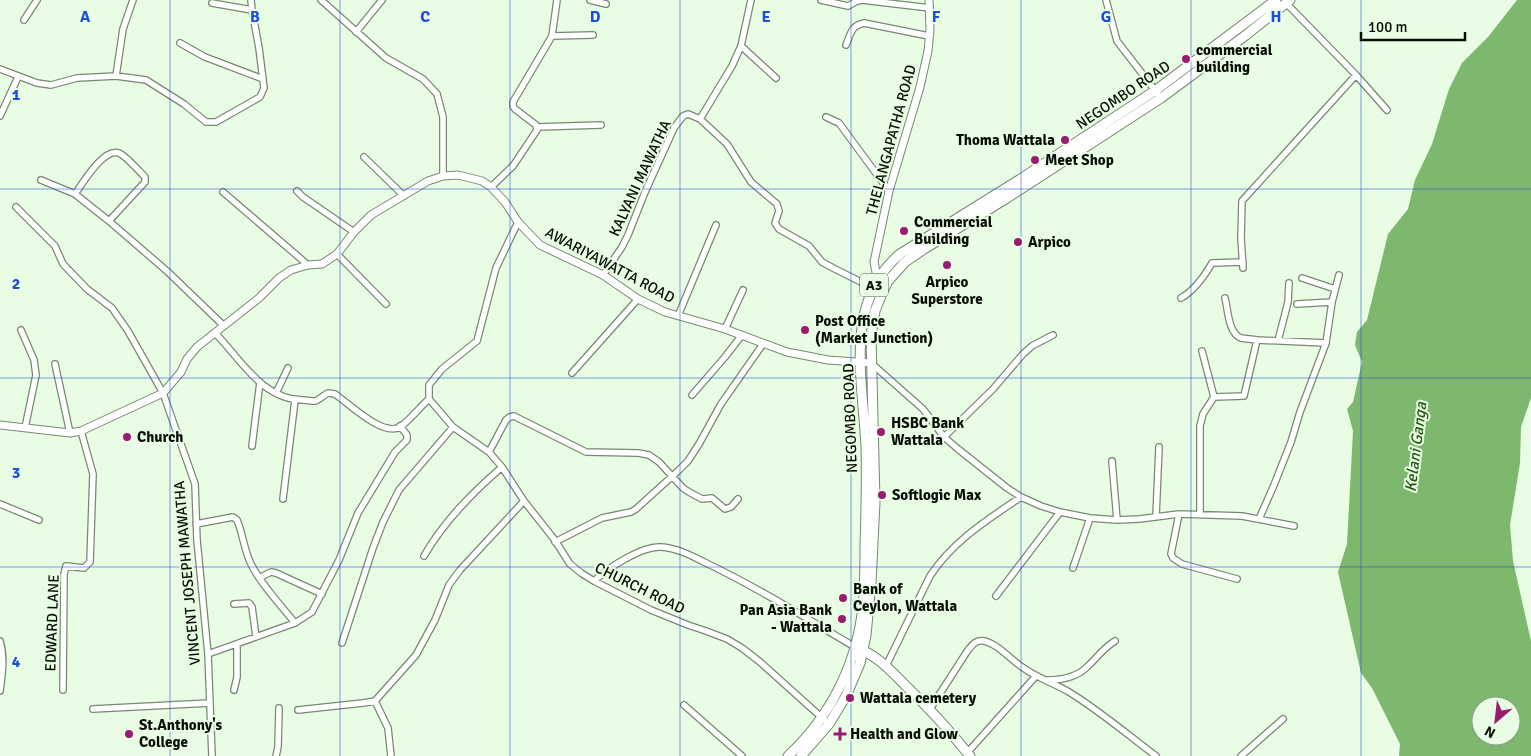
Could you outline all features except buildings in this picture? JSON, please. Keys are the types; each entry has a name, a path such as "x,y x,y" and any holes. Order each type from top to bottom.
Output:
{"main road":[{"name":"NEGOMBO ROAD","path":"860,649 866,502 866,447 861,363 862,321 865,308 880,275 889,263 900,254 1159,94 1276,0"},
{"name":"NEGOMBO ROAD","path":"801,756 826,720 852,660 860,649 870,606 875,502 871,336 872,323 878,302 888,281 905,262 1014,193 1232,45 1288,1"},
{"path":"860,649 879,659 930,709 968,754"},
{"name":"NEGOMBO ROAD","path":"788,756 826,720"}],"street":[{"path":"24,20 37,0"},
{"path":"116,76 123,30 133,0"},
{"path":"0,69 37,83 51,85 77,78 116,76 146,80 184,104 206,122 216,122 260,97 264,88 252,0"},
{"path":"320,0 386,58 423,79 436,94 443,117 443,176"},
{"path":"356,32 382,0"},
{"path":"557,0 552,36 513,102 515,109 538,127 601,125"},
{"path":"590,0 606,4"},
{"path":"751,0 741,46 732,66 700,119 727,144 751,182 777,204 779,211 775,223 779,229 804,242 822,262 873,288"},
{"path":"821,0 848,6 857,0 862,0 930,8"},
{"name":"THELANGAPATHA ROAD","path":"880,275 875,270 874,262 889,191 920,87 928,51 929,0"},
{"path":"1106,0 1117,41 1159,94"},
{"path":"1288,1 1387,110"},
{"path":"212,3 252,10"},
{"path":"846,45 853,28 857,24 864,23 929,36"},
{"path":"552,36 593,35"},
{"path":"180,43 205,56 263,79"},
{"path":"741,46 776,78"},
{"path":"1181,298 1190,293 1205,276 1212,263 1243,265 1241,238 1242,201 1356,75"},
{"path":"0,116 18,77"},
{"name":"KALYANI MAWATHA","path":"603,275 628,235 674,128 683,116 688,114 700,119"},
{"path":"826,117 839,123 889,191"},
{"path":"491,187 513,166 538,127"},
{"path":"75,194 101,159 115,153 122,155 145,177 145,182 109,221"},
{"path":"364,158 404,196"},
{"name":"AWARIYAWATTA ROAD","path":"0,425 70,433 81,431 163,393 181,372 187,359 198,347 258,298 279,278 290,270 308,265 322,264 337,254 354,232 371,215 428,181 443,176 458,175 482,180 505,202 518,222 540,245 603,275 638,299 658,309 725,329 786,352 828,360 871,364"},
{"path":"41,180 75,194 109,221 168,272 224,326"},
{"path":"297,191 354,232"},
{"path":"223,192 308,265"},
{"name":"VINCENT JOSEPH MAWATHA","path":"16,207 54,246 63,264 87,289 112,308 128,331 163,393 195,484 196,524 208,654 212,756"},
{"path":"215,333 260,382 276,393 295,400 315,401 328,393 335,394 377,425 393,429 400,426 428,399 429,384 442,369 477,341 496,268 518,222"},
{"path":"678,316 716,224"},
{"path":"337,254 386,304"},
{"path":"880,275 888,281"},
{"path":"1259,519 1288,450 1326,343 1332,302 1339,275"},
{"path":"1302,278 1335,288"},
{"path":"1278,342 1288,302 1289,283"},
{"path":"725,329 743,290"},
{"path":"1225,298 1231,327 1235,334 1240,337 1278,342 1326,343"},
{"path":"572,373 638,299"},
{"path":"1297,304 1332,302"},
{"path":"21,330 34,360 36,375 25,428"},
{"path":"692,395 742,335"},
{"path":"944,437 993,389 1022,354 1052,335"},
{"path":"1214,397 1244,396 1257,340"},
{"path":"555,542 602,518 631,512 636,509 688,461 721,404 763,344"},
{"path":"1200,514 1200,426 1203,414 1214,397 1202,351"},
{"path":"55,364 70,433"},
{"path":"871,364 923,409 944,437 993,477 1021,497 1060,512 1090,518 1117,520 1178,514 1242,516 1294,526"},
{"path":"276,393 288,368"},
{"path":"252,446 260,382"},
{"name":"CHURCH ROAD","path":"428,399 453,426 489,452 502,467 524,501 570,564 581,573 594,582 651,610 713,634 742,648 752,654 826,720"},
{"path":"283,499 295,400"},
{"path":"489,452 506,420 514,416 586,452 649,455 659,462 689,492 702,498 712,498 725,509 731,507 738,499"},
{"path":"208,654 295,623 312,612 339,560 358,513 396,452 407,440 407,435 400,426"},
{"path":"342,643 376,540 399,490 453,426"},
{"name":"EDWARD LANE","path":"63,690 64,574 66,566 84,568 90,562 93,474 81,431"},
{"path":"1156,517 1160,447"},
{"path":"1112,461 1117,520"},
{"path":"424,556 435,536 470,496 502,467"},
{"path":"886,666 930,576 939,562 964,537 1021,497"},
{"path":"298,710 375,701 416,655 435,620 449,585 460,570 524,501"},
{"path":"0,504 39,520"},
{"path":"996,596 1060,512"},
{"path":"1178,514 1171,554 1173,558 1182,564 1237,579"},
{"path":"196,524 233,517 237,520 250,564 295,623"},
{"path":"1073,568 1090,518"},
{"path":"594,582 616,565 645,550 663,547 676,550 742,581 860,649"},
{"path":"259,578 271,572 276,573 322,594"},
{"path":"234,604 249,603 252,607 256,637"},
{"path":"0,641 3,651 3,666 0,691"},
{"path":"930,709 968,650 978,641 982,641 992,645 1036,676 1082,700 1156,756"},
{"path":"1045,680 1060,680 1085,669 1104,648 1115,641"},
{"path":"234,690 238,677 237,644"},
{"path":"968,754 1036,676"},
{"path":"375,701 388,728 391,756"},
{"path":"93,709 210,703"},
{"path":"684,705 742,756"},
{"path":"276,756 279,708"},
{"path":"1241,756 1283,719"}],"water":[{"name":"Kelani Ganga","path":"1517,0 1531,0 1531,398 1521,427 1520,463 1510,525 1513,561 1531,641 1531,756 1399,756 1400,744 1372,688 1361,673 1338,572 1347,544 1353,431 1347,409 1353,402 1362,362 1355,345 1357,332 1367,320 1388,234 1408,209 1415,180 1432,144 1449,89 1462,63 1488,37"}],"place":[{"name":"commercial building","path":"1186,59"},
{"name":"Thoma Wattala","path":"1065,140"},
{"name":"Meet Shop","path":"1035,160"},
{"name":"Commercial Building","path":"904,231"},
{"name":"Arpico","path":"1018,242"},
{"name":"Arpico Superstore","path":"947,265"},
{"name":"Post Office (Market Junction)","path":"805,330"},
{"name":"HSBC Bank Wattala","path":"881,432"},
{"name":"Church","path":"127,437"},
{"name":"Softlogic Max","path":"882,495"},
{"name":"Bank of Ceylon, Wattala","path":"843,598"},
{"name":"Pan Asia Bank - Wattala","path":"842,619"},
{"name":"Wattala cemetery","path":"850,698"},
{"name":"St.Anthony's College","path":"129,734"},
{"name":"Health and Glow","path":"840,734"}]}
